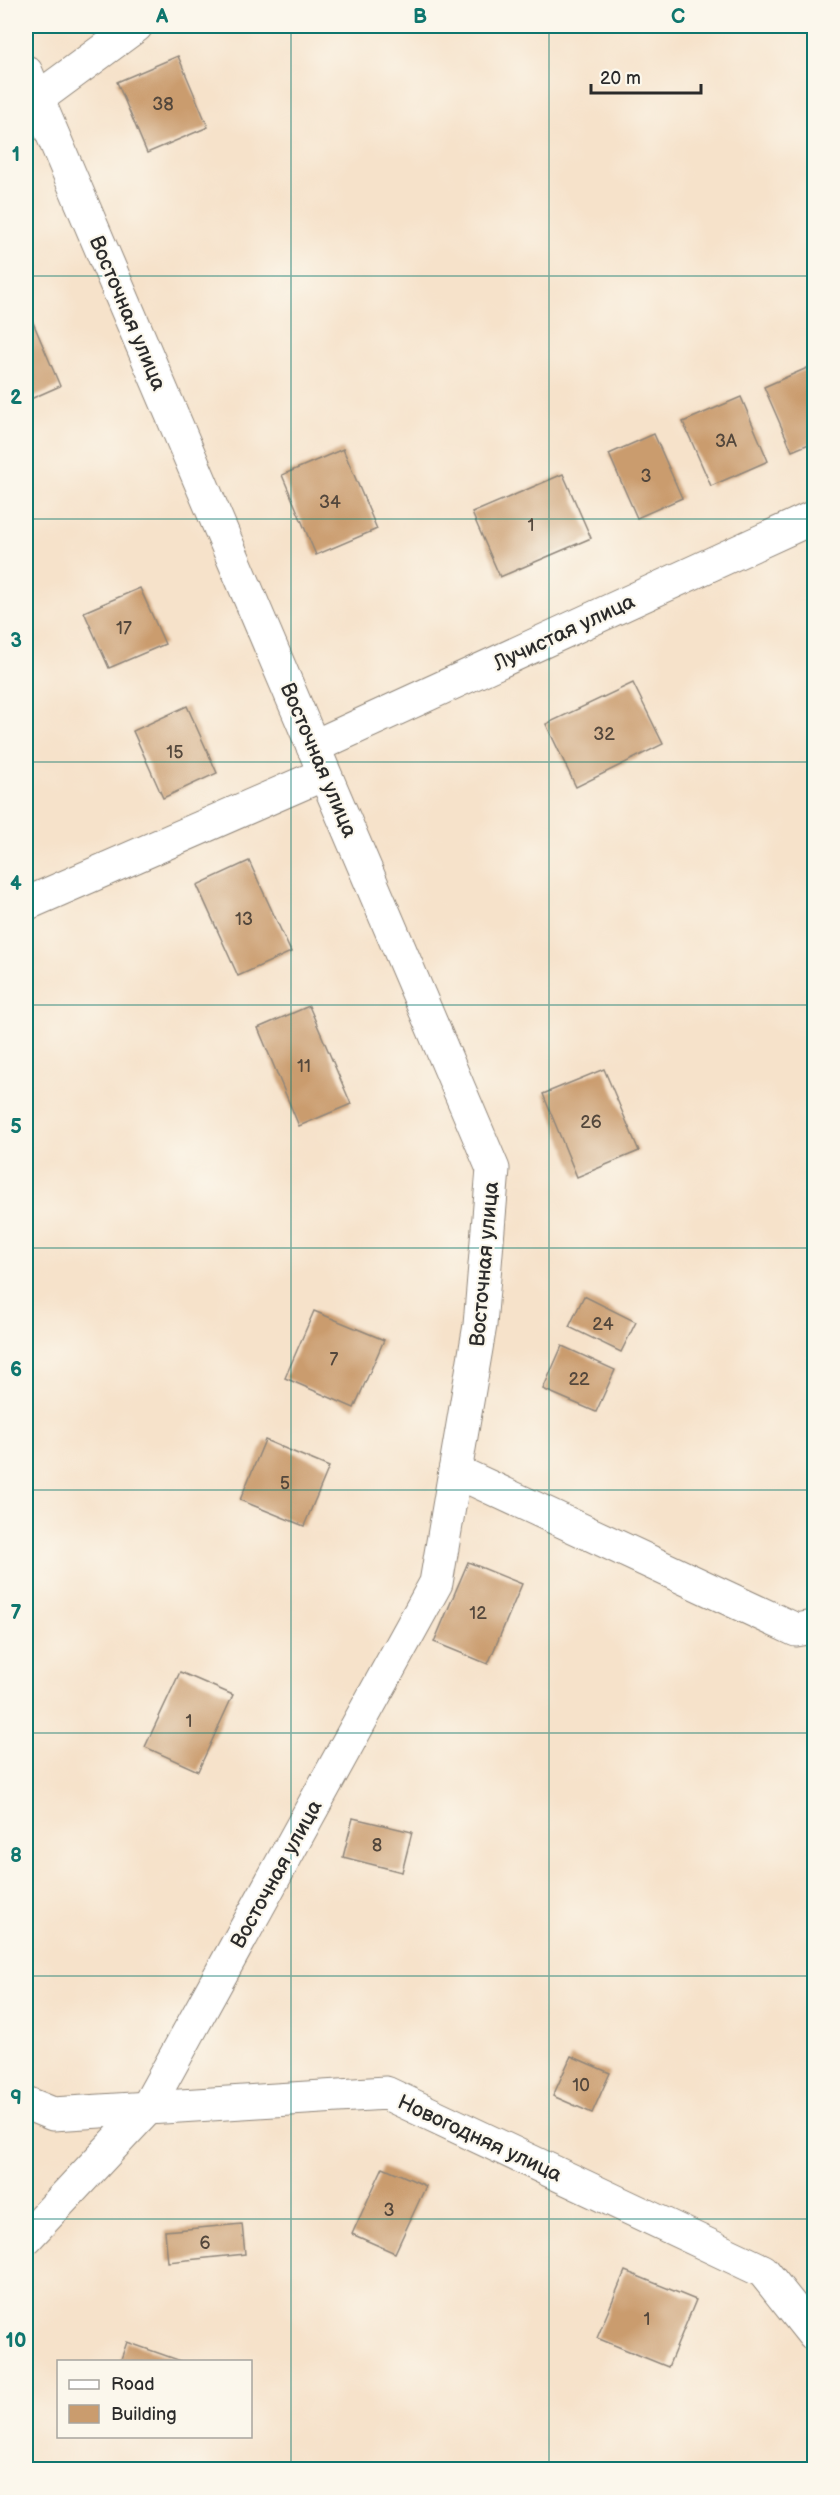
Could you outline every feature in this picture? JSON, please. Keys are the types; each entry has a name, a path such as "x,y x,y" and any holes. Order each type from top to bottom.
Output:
{"street":[{"path":"29,92 136,26"},
{"name":"Восточная улица","path":"26,2238 146,2110 436,1583 480,1325 493,1169 319,760 29,92"},
{"name":"Лучистая улица","path":"26,904 814,517"},
{"path":"455,1471 796,1630 814,1627"},
{"name":"Новогодняя улица","path":"26,2103 53,2114 146,2110 386,2093 763,2271 814,2336"}],"building":[{"path":"178,56 208,127 147,153 117,82"},
{"path":"29,313 60,386 26,401 26,315"},
{"path":"814,365 814,442 792,451 764,387"},
{"path":"741,397 768,461 711,486 683,422"},
{"path":"654,434 682,498 637,518 609,454"},
{"path":"343,449 377,529 316,555 282,475"},
{"path":"563,474 591,538 500,577 472,513"},
{"path":"140,588 165,644 109,668 84,612"},
{"path":"633,683 663,744 576,787 546,724"},
{"path":"187,706 217,773 163,798 133,731"},
{"path":"249,861 291,952 238,976 197,885"},
{"path":"309,1006 351,1104 299,1126 258,1028"},
{"path":"604,1069 639,1151 577,1177 543,1094"},
{"path":"584,1296 636,1322 621,1352 569,1327"},
{"path":"314,1311 384,1340 354,1408 285,1378"},
{"path":"562,1346 615,1370 596,1412 543,1389"},
{"path":"265,1440 329,1467 304,1526 240,1500"},
{"path":"468,1562 522,1584 488,1664 434,1642"},
{"path":"180,1672 233,1695 198,1771 145,1747"},
{"path":"353,1818 412,1832 402,1872 343,1857"},
{"path":"571,2056 610,2073 592,2113 553,2096"},
{"path":"383,2167 426,2186 395,2253 352,2234"},
{"path":"242,2224 245,2254 168,2262 165,2231"},
{"path":"625,2271 696,2300 668,2367 597,2338"},
{"path":"127,2342 178,2360 121,2360"}]}
